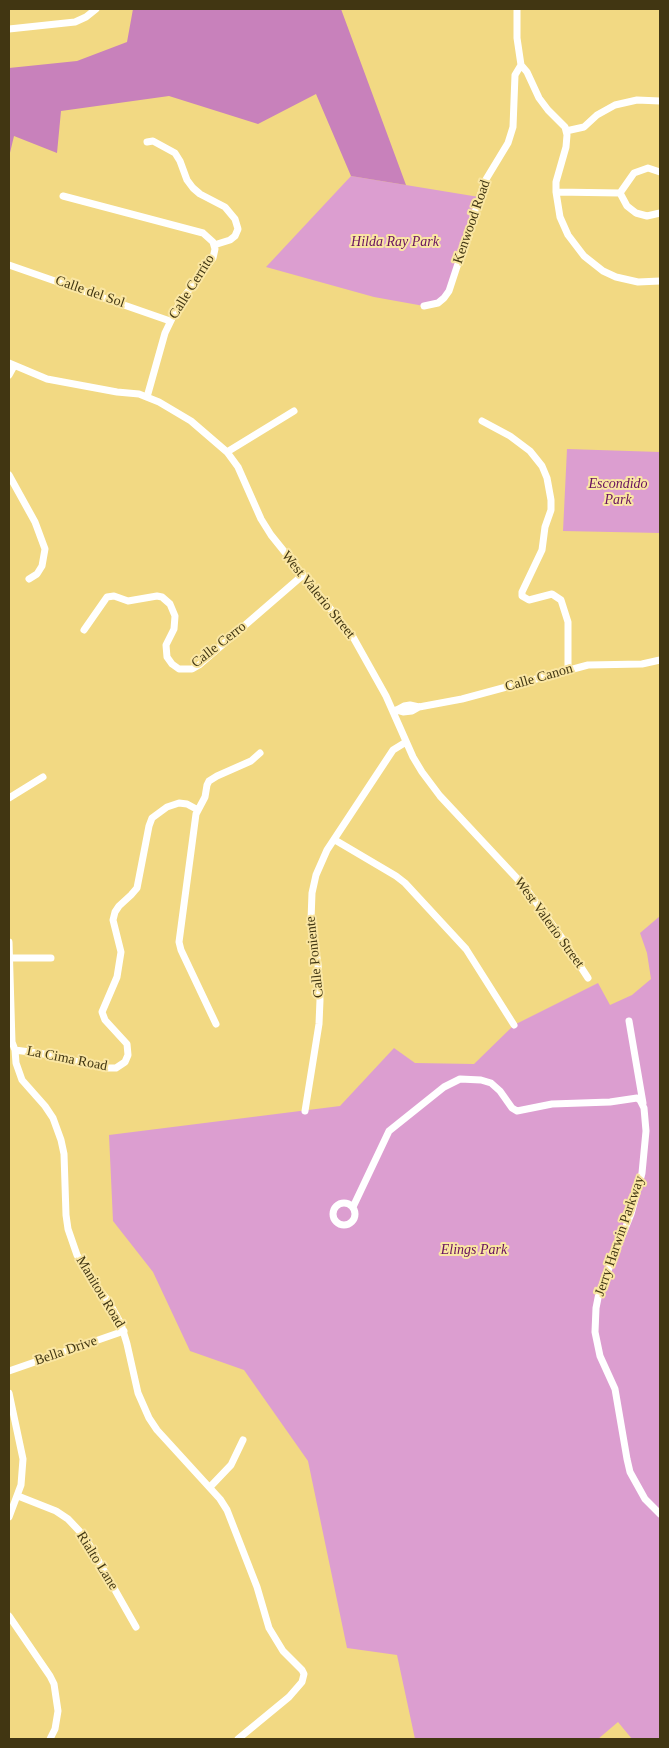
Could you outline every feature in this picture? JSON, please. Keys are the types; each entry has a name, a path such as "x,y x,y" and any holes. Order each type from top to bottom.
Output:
{"street":[{"path":"9,29 75,22 86,17 96,9"},
{"name":"Kenwood Road","path":"424,306 441,301 451,287 485,181 508,143 514,113 515,75 521,65 517,9"},
{"path":"521,65 540,98 566,131 568,138 556,182 556,192 560,217 575,247 592,264 603,271 626,280 660,281"},
{"path":"566,131 584,127 596,116 616,105 636,100 660,101"},
{"path":"147,142 153,141 174,153 193,188 224,207 236,219 238,229 236,236 214,245"},
{"path":"620,193 634,173 648,168 660,172"},
{"path":"556,192 620,193"},
{"path":"620,193 630,209 636,214 647,216 660,213"},
{"name":"Calle Cerrito","path":"62,196 203,233 210,238 214,245 213,258 189,288 170,321 159,349 153,380 147,397"},
{"name":"Calle del Sol","path":"9,264 170,321"},
{"path":"9,375 11,364"},
{"name":"West Valerio Street","path":"11,364 47,379 117,392 139,394 147,397 175,410 227,452 238,467 261,519 271,536 353,637 376,676 394,711 406,742 431,786 525,887 588,978"},
{"path":"227,452 294,411"},
{"path":"482,421 510,436 530,451 542,466 547,478 552,500 545,527 542,550 522,592 522,596 529,600 552,594 561,600 568,622 568,670"},
{"path":"9,475 35,522 44,549 42,566 37,574 30,579"},
{"name":"Calle Cerro","path":"84,630 107,597 114,596 128,601 157,596 162,597 170,604 175,616 174,629 166,645 167,658 179,669 192,669 199,665 303,574"},
{"name":"Calle Canon","path":"394,711 404,706 420,706 462,699 596,664 642,664 660,660"},
{"name":"Calle Poniente","path":"305,1111 319,1024 318,964 310,920 316,875 327,850 392,750 406,742"},
{"path":"216,1024 179,942 196,814 205,797 207,785 213,778 251,761 260,753"},
{"path":"9,798 43,777"},
{"name":"La Cima Road","path":"15,1050 44,1054 105,1068 116,1068 125,1062 128,1055 127,1044 105,1020 102,1012 115,983 121,952 113,920 115,912 137,888 152,818 167,807 179,803 187,804 198,810"},
{"path":"335,840 405,883 466,949 514,1025"},
{"name":"Manitou Road","path":"9,942 12,1042 16,1063 22,1080 45,1106 62,1140 66,1215 68,1229 77,1255 90,1278 109,1302 124,1331 138,1393 149,1418 157,1430 210,1487 227,1510 257,1587 269,1628 283,1651 302,1670 304,1678 297,1688 238,1739"},
{"path":"10,958 51,958"},
{"name":"Jerry Harwin Parkway","path":"629,1021 646,1131 642,1174 630,1214 599,1293 594,1321 600,1356 616,1389 630,1472 645,1499 660,1514"},
{"path":"353,1207 389,1131 444,1087 460,1079 481,1080 491,1083 500,1091 512,1108 517,1111 552,1104 610,1102 637,1098 643,1104"},
{"name":"Bella Drive","path":"9,1371 124,1331"},
{"path":"9,1393 23,1459 22,1480 18,1496 9,1517"},
{"path":"210,1487 231,1466 243,1440"},
{"name":"Rialto Lane","path":"18,1496 56,1511 76,1526 93,1548 136,1627"},
{"path":"9,1616 54,1684 58,1711 55,1729 50,1739"}],"green space":[{"name":"Hilda Ray Park","path":"351,176 479,197 444,298 424,306 374,297 266,267"},
{"name":"Escondido Park","path":"567,449 660,452 660,533 563,531"},
{"name":"Elings Park","path":"660,916 660,1739 632,1739 618,1722 598,1739 415,1739 397,1655 347,1648 308,1461 244,1370 190,1351 153,1272 113,1221 109,1135 340,1106 394,1048 415,1063 474,1064 514,1025 598,983 610,1005 632,995 651,979 647,953 640,933"}],"shaded area":[{"path":"133,9 341,9 406,185 351,176 316,94 258,124 169,96 61,111 57,153 14,136 9,157 9,68 77,61 127,42"}]}
